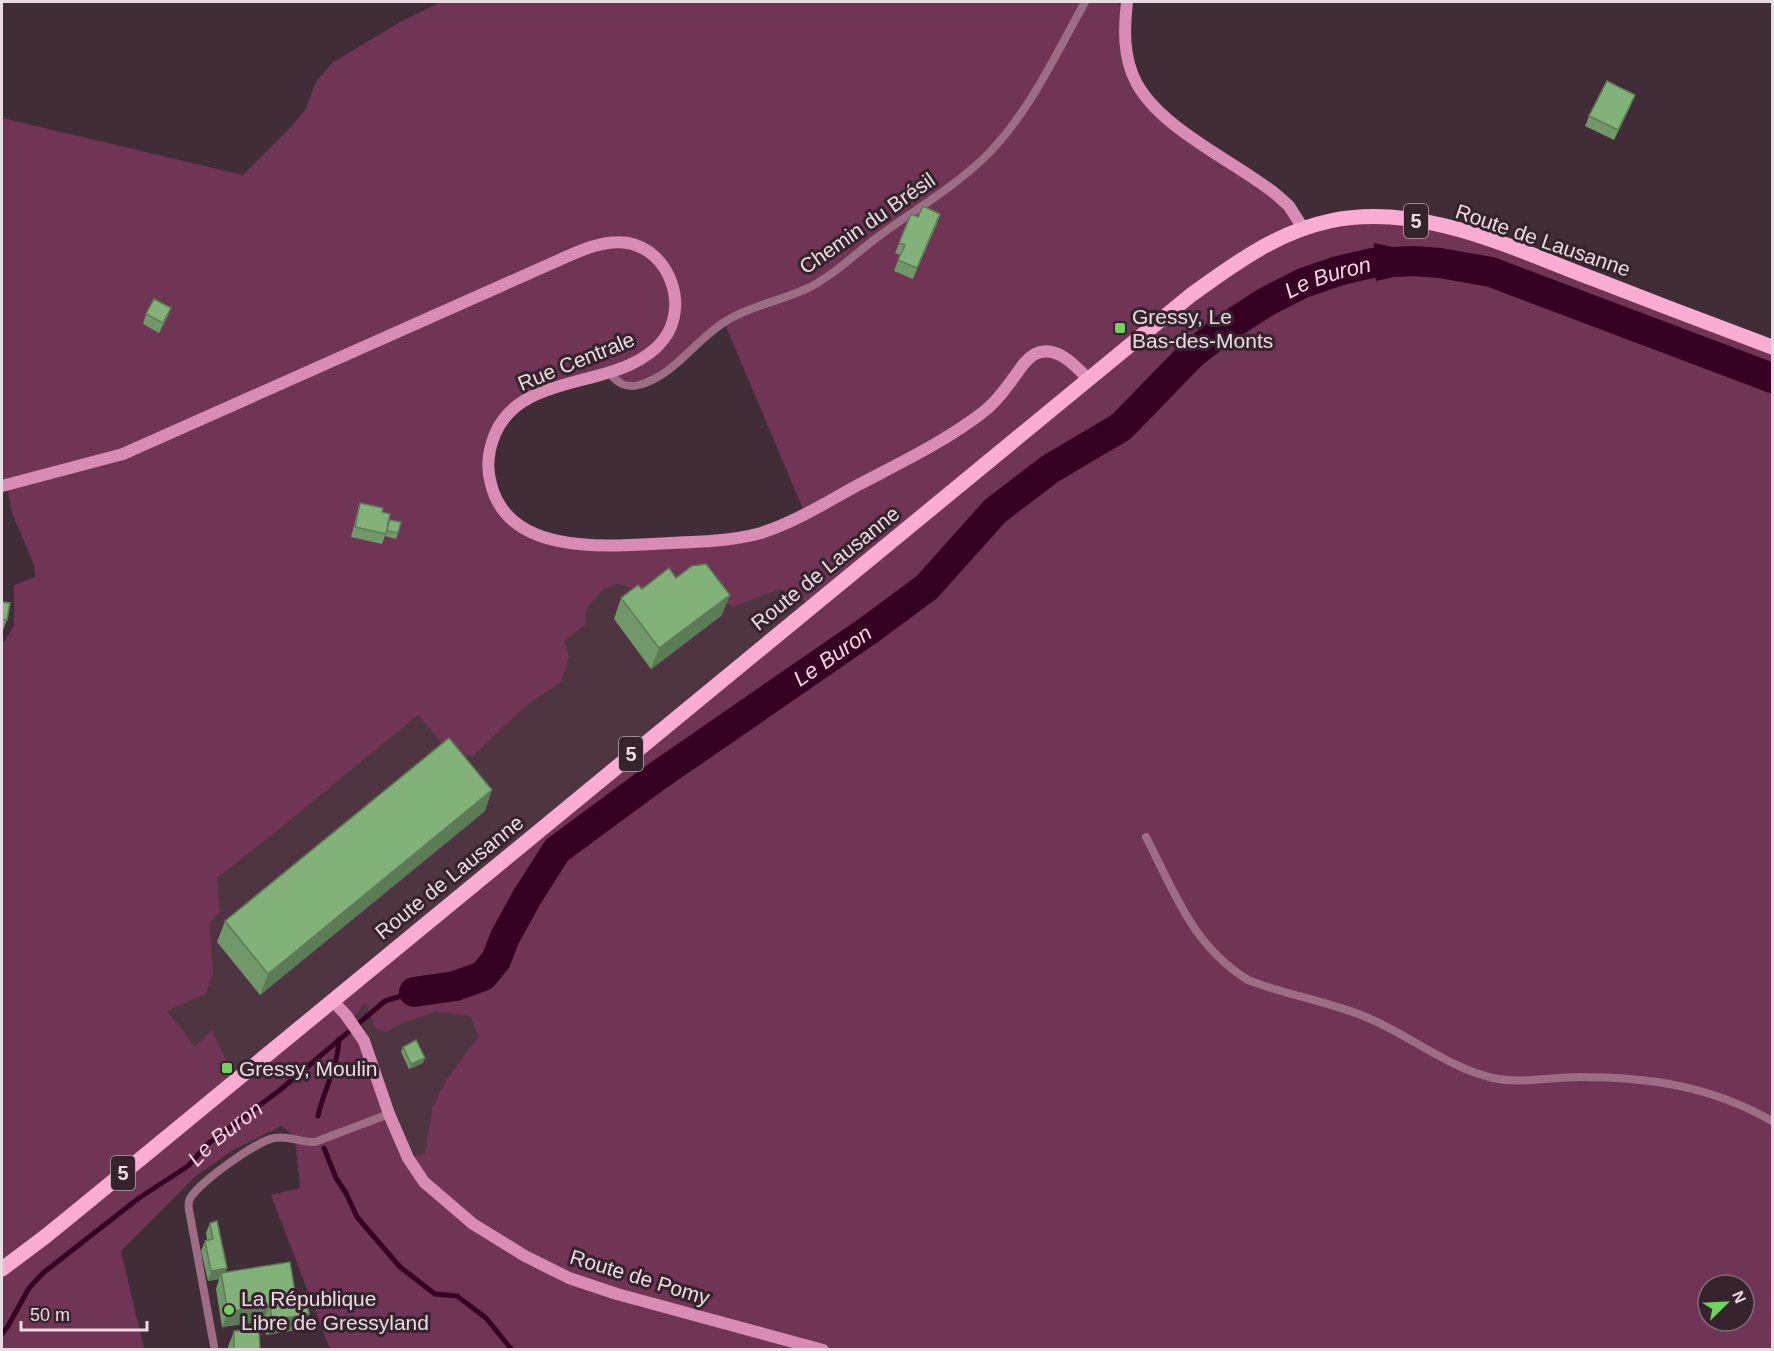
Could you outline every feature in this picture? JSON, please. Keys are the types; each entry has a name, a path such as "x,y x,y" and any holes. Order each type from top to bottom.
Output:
{"main road":[{"name":"Route de Lausanne","path":"2,1269 98,1194 1088,379 1225,270 1267,244 1303,228 1332,221 1377,217 1414,220 1502,244 1773,347"}],"street":[{"path":"1117,2 1125,15"},
{"path":"1127,2 1125,46 1136,82 1146,96 1179,128 1278,196 1293,211 1303,228"},
{"name":"Rue Centrale","path":"2,486 123,454 585,249 602,244 628,243 642,248 655,258 672,283 676,297 676,312 664,339 641,358 608,372 534,396 511,411 496,431 490,447 488,462 493,492 508,517 533,534 564,542 623,545 701,542 760,533 805,514 923,451 960,428 989,407 1028,360 1036,354 1046,351 1064,356 1088,379"},
{"name":"Route de Pomy","path":"332,1000 346,1015 364,1041 389,1114 408,1158 424,1182 473,1224 525,1256 569,1278 617,1294 824,1350"}],"lane":[{"name":"Chemin du Brésil","path":"608,372 625,387 646,383 669,368 724,322 746,311 808,288 954,183 984,158 1012,124 1039,83 1086,2"},
{"path":"1146,837 1188,919 1202,940 1226,965 1248,980 1368,1017 1481,1075 1510,1080 1578,1077 1639,1078 1668,1082 1692,1087 1773,1121"},
{"path":"214,1346 189,1200 222,1169 262,1142 275,1137 292,1138 304,1143 315,1142 389,1114"}],"shaded area":[{"path":"441,2 1117,2 1125,15 1125,46 1146,96 1270,189 1303,228 1332,221 1433,224 1772,347 1772,1349 330,1349 271,1195 300,1188 295,1137 282,1126 235,1149 197,1175 121,1251 144,1349 2,1349 2,641 5,641 14,625 14,585 35,577 34,565 12,513 7,485 2,486 2,118 243,175 305,110 316,82 332,63 402,21","holes":["724,322 805,514 730,539 564,542 508,517 488,462 511,411 608,372 636,386 685,356","617,584 648,593 717,600 733,607 780,589 813,605 236,1079 212,1030 195,1046 167,1011 206,994 213,974 210,923 220,912 217,878 418,715 446,748 472,757 526,706 561,682 569,657 564,642 586,624 587,607 603,590","365,1002 376,1029 387,1032 435,1012 471,1016 478,1037 446,1080 432,1108 425,1153 408,1158 351,1021"]},
{"path":"1374,243 1416,252 1412,273 1376,281 1372,263"},
{"path":"617,584 648,593 699,584 733,607 780,589 813,605 237,1079 212,1031 195,1047 167,1011 206,994 213,974 210,923 220,911 216,878 418,715 446,748 526,706 561,682 564,642 586,624 587,607 603,590"},
{"path":"365,1002 370,1013 386,1032 435,1012 472,1016 476,1026 478,1037 446,1080 432,1108 425,1153 408,1158 351,1021"}],"building":[{"path":"1607,81 1635,95 1618,130 1589,116"},
{"path":"923,206 940,214 917,268 898,260 905,245 899,243 911,214 918,217"},
{"path":"154,299 171,308 163,323 146,314"},
{"path":"360,503 383,508 382,512 390,514 386,534 355,527"},
{"path":"389,520 401,522 398,533 387,531"},
{"path":"706,564 730,595 659,648 621,598 638,585 642,589 669,568 676,578 692,566"},
{"path":"2,602 10,603 7,620 2,619"},
{"path":"449,738 492,790 268,974 225,921"},
{"path":"416,1040 425,1058 411,1064 403,1047"},
{"path":"217,1221 227,1268 211,1271 205,1241 213,1239 210,1223"},
{"path":"290,1262 296,1299 306,1297 309,1314 272,1320 270,1305 228,1312 221,1273"},
{"path":"259,1330 260,1350 234,1350 234,1331"}],"waterway":[{"name":"Le Buron","path":"414,992 455,986 483,976 496,960 505,937 527,897 557,850 656,777 869,630 927,587 995,511 1050,469 1121,427 1192,354 1224,329 1264,303 1303,283 1372,263 1414,261 1491,272 1772,378"},
{"name":"Le Buron","path":"2,1334 29,1288 43,1273 139,1198 188,1166 209,1143 280,1090 385,1001 414,992"},
{"path":"318,1116 336,1059 339,1039"},
{"path":"324,1148 336,1178 357,1217 400,1267 435,1294 457,1296 486,1318 512,1350"}],"place":[{"name":"Gressy, Le Bas-des-Monts","path":"1120,328"},
{"name":"Gressy, Moulin","path":"227,1068"},
{"name":"La République Libre de Gressyland","path":"229,1310"}]}
